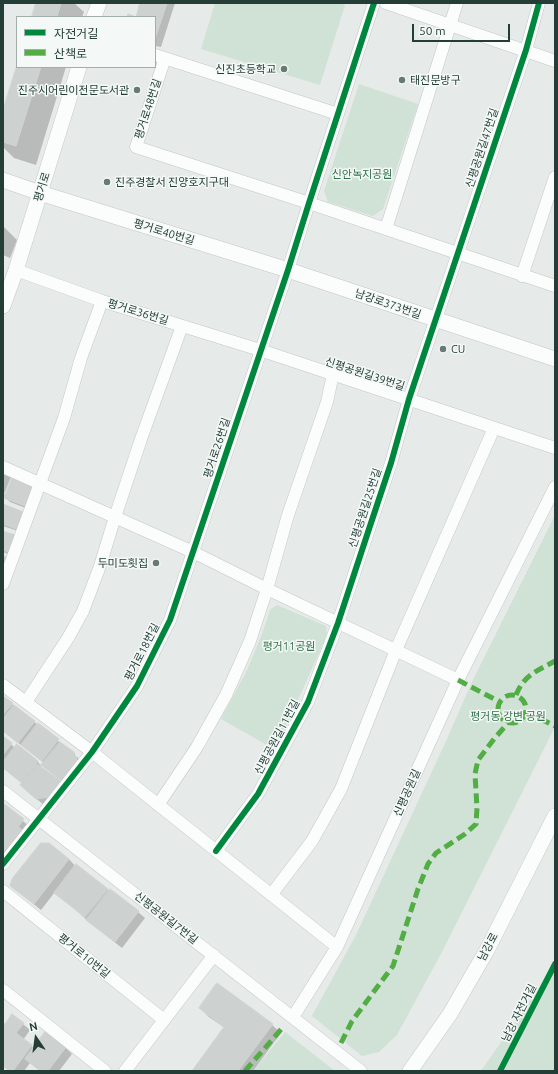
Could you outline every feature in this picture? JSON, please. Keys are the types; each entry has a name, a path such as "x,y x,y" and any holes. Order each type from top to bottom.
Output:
{"street":[{"path":"94,16 99,3"},
{"path":"374,3 309,203 555,286"},
{"path":"386,3 451,24 555,61"},
{"path":"386,229 457,3"},
{"name":"신평공원길47번길","path":"436,320 526,50 539,3"},
{"name":"평거로48번길","path":"309,203 136,147 160,56 338,114"},
{"name":"평거로","path":"3,306 16,270 79,68"},
{"path":"522,276 555,177"},
{"name":"평거로40번길","path":"3,180 40,193 288,270"},
{"name":"평거로26번길","path":"193,552 288,270 309,203"},
{"name":"평거로36번길","path":"16,270 102,301 260,350"},
{"name":"남강로373번길","path":"288,270 555,359"},
{"path":"3,584 41,484 64,418 81,358 102,301"},
{"name":"신평공원길25번길","path":"338,623 436,320"},
{"path":"26,702 68,638 83,611 100,566 141,439 182,326"},
{"name":"신평공원길39번길","path":"260,350 555,448"},
{"path":"158,805 197,747 226,695 250,641 267,589 288,515 327,402 333,374"},
{"path":"271,895 312,841 341,789 396,650 494,428"},
{"path":"3,467 193,552 458,680"},
{"name":"신평공원길","path":"293,1017 337,947 458,680 555,487"},
{"name":"평거로18번길","path":"3,864 92,752 137,686 170,620 193,552"},
{"name":"신평공원길11번길","path":"216,851 258,794 289,738 308,702 338,623"},
{"path":"3,685 92,752 337,947"},
{"name":"신평공원길7번길","path":"3,791 293,1017"},
{"name":"남강로","path":"410,1071 450,1014 488,950 555,816"},
{"name":"평거로10번길","path":"3,891 164,1020"},
{"path":"125,1071 214,955"},
{"path":"3,990 105,1071"},
{"path":"293,1017 361,1071"}],"green space":[{"path":"215,3 339,3 345,5 320,85 201,49"},
{"name":"신안녹지공원","path":"359,84 418,104 383,209 373,216 328,202 324,191"},
{"name":"평거동 강변 공원","path":"555,515 555,727 443,950 397,1035 379,1052 362,1056 312,1016 356,935 471,684"},
{"name":"평거11공원","path":"277,605 326,626 327,635 290,718 274,749 221,719 247,670 270,610"},
{"path":"555,964 555,1071 481,1071 554,966"},
{"path":"285,1032 335,1071 253,1071"}],"building":[{"path":"36,3 61,3 57,16 32,16"},
{"path":"140,3 167,3 156,36 156,16 136,16"},
{"path":"16,68 41,68 16,146 3,142 3,110"},
{"path":"12,478 32,485 35,490 28,507 4,498"},
{"path":"3,504 26,513 19,530 3,524"},
{"path":"3,531 18,536 11,553 3,550"},
{"path":"3,556 9,558 3,571"},
{"path":"3,696 13,703 3,715"},
{"path":"14,705 35,721 18,743 3,731 3,719"},
{"path":"38,723 59,739 42,761 21,745"},
{"path":"3,736 12,743 3,755"},
{"path":"60,742 74,752 77,761 61,780 41,765"},
{"path":"17,744 38,761 21,782 3,768 3,762"},
{"path":"37,764 61,781 49,797 36,799 20,785"},
{"path":"3,803 24,819 18,827 24,831 3,858"},
{"path":"41,843 49,843 69,859 34,904 10,886 12,879"},
{"path":"76,864 108,889 85,917 54,893"},
{"path":"110,889 139,911 115,942 86,920"},
{"path":"217,983 273,1024 238,1071 192,1071 224,1027 199,1008"},
{"path":"12,1014 24,1023 16,1033 32,1045 13,1071 10,1071 3,1066 3,1023 5,1024"},
{"path":"45,1032 66,1047 48,1071 41,1071 25,1059"}],"marked path":[{"path":"516,695 519,688 527,678 555,661"},
{"path":"458,680 500,702"},
{"path":"512,695 518,696 522,699 525,703 526,709 525,715 522,719 518,722 512,723 506,722 502,719 499,715 498,709 499,703 502,699 506,696 512,695"},
{"path":"527,712 555,726"},
{"path":"341,1043 352,1021 393,966 418,889 428,864 436,853 465,834 476,824 477,808 475,774 478,760 508,723"},
{"path":"245,1071 284,1026"}],"cycle path":[{"path":"3,864 92,752 137,686 170,620 288,270 374,3"},
{"path":"216,851 258,794 308,702 338,623 391,463 409,399 526,50 539,3"},
{"name":"남강 자전거길","path":"500,1071 555,964"}],"place":[{"name":"신진초등학교","path":"284,69"},
{"name":"태진문방구","path":"402,80"},
{"name":"진주시어린이전문도서관","path":"137,90"},
{"name":"진주경찰서 진양호지구대","path":"107,182"},
{"name":"CU","path":"443,349"},
{"name":"두미도횟집","path":"156,563"}]}
